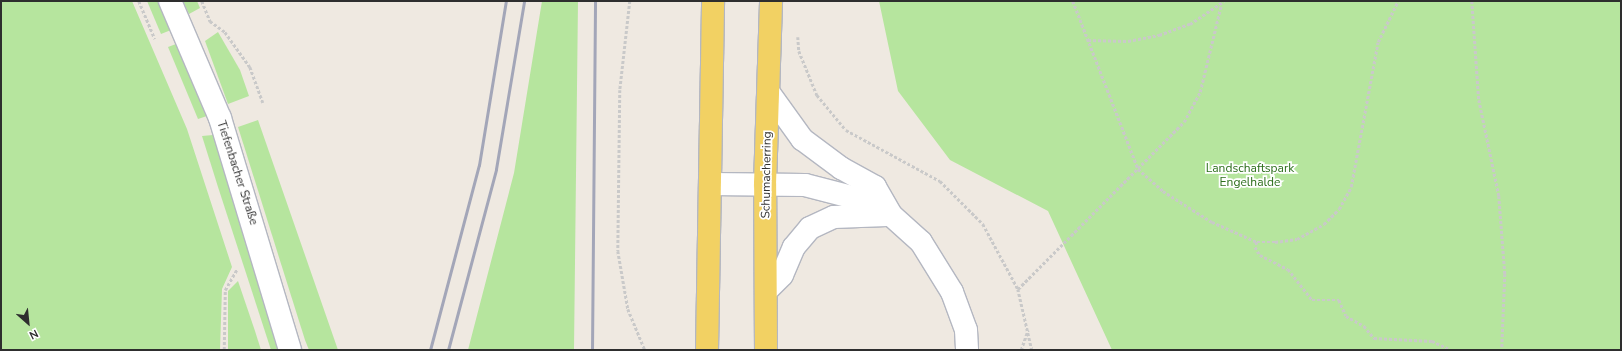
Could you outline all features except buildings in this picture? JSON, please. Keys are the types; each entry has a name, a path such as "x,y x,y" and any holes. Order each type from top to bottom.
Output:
{"main road":[{"path":"707,350 713,1"},
{"name":"Schumacherring","path":"766,350 765,184 770,93 771,1"}],"street":[{"name":"Tiefenbacher Straße","path":"170,1 223,125 290,350"},
{"path":"770,93 802,138 841,168 875,187 891,214 921,242 952,292 966,330 967,350"},
{"path":"710,184 805,185 859,199 891,214"},
{"path":"766,290 782,275 794,247 810,228 834,217 891,214"}],"path":[{"path":"138,1 158,46"},
{"path":"202,1 210,21 225,32 250,68 263,103"},
{"path":"630,1 620,90 618,251 628,309 645,350"},
{"path":"1073,1 1138,169 1163,191 1212,222 1257,242 1297,239 1324,224 1339,209 1351,187 1378,42 1398,1"},
{"path":"1018,289 1184,122 1200,92 1221,5 1224,1"},
{"path":"1472,1 1479,100 1498,196 1503,250 1502,350"},
{"path":"1088,40 1128,41 1159,35 1221,5"},
{"path":"798,29 798,51 817,96 846,130 940,181 983,224 1018,289 1032,350"},
{"path":"1257,242 1255,247 1260,255 1288,269 1312,300 1339,300 1346,316 1364,326 1374,338 1432,341 1451,350"},
{"path":"224,350 225,290 237,269 235,262"},
{"path":"1021,350 1028,330"}],"green space":[{"path":"1,1 132,1 187,129 232,267 222,289 220,350 1,350"},
{"path":"147,1 159,1 171,30 161,34"},
{"path":"183,1 197,1 200,8 189,14"},
{"path":"542,1 578,1 574,350 468,350 514,173"},
{"name":"Landschaftspark Engelhalde","path":"879,1 1621,1 1621,350 1112,350 1048,211 950,160 898,91"},
{"path":"218,32 240,70 249,96 228,104 205,41"},
{"path":"176,44 207,116 198,119 168,47"},
{"path":"258,120 338,350 309,350 305,340 238,127"},
{"path":"213,135 281,350 271,350 202,136"},
{"path":"238,281 261,350 228,350 228,291"}],"railway":[{"path":"430,350 479,165 506,1"},
{"path":"448,350 496,169 524,1"},
{"path":"592,350 595,1"}]}
